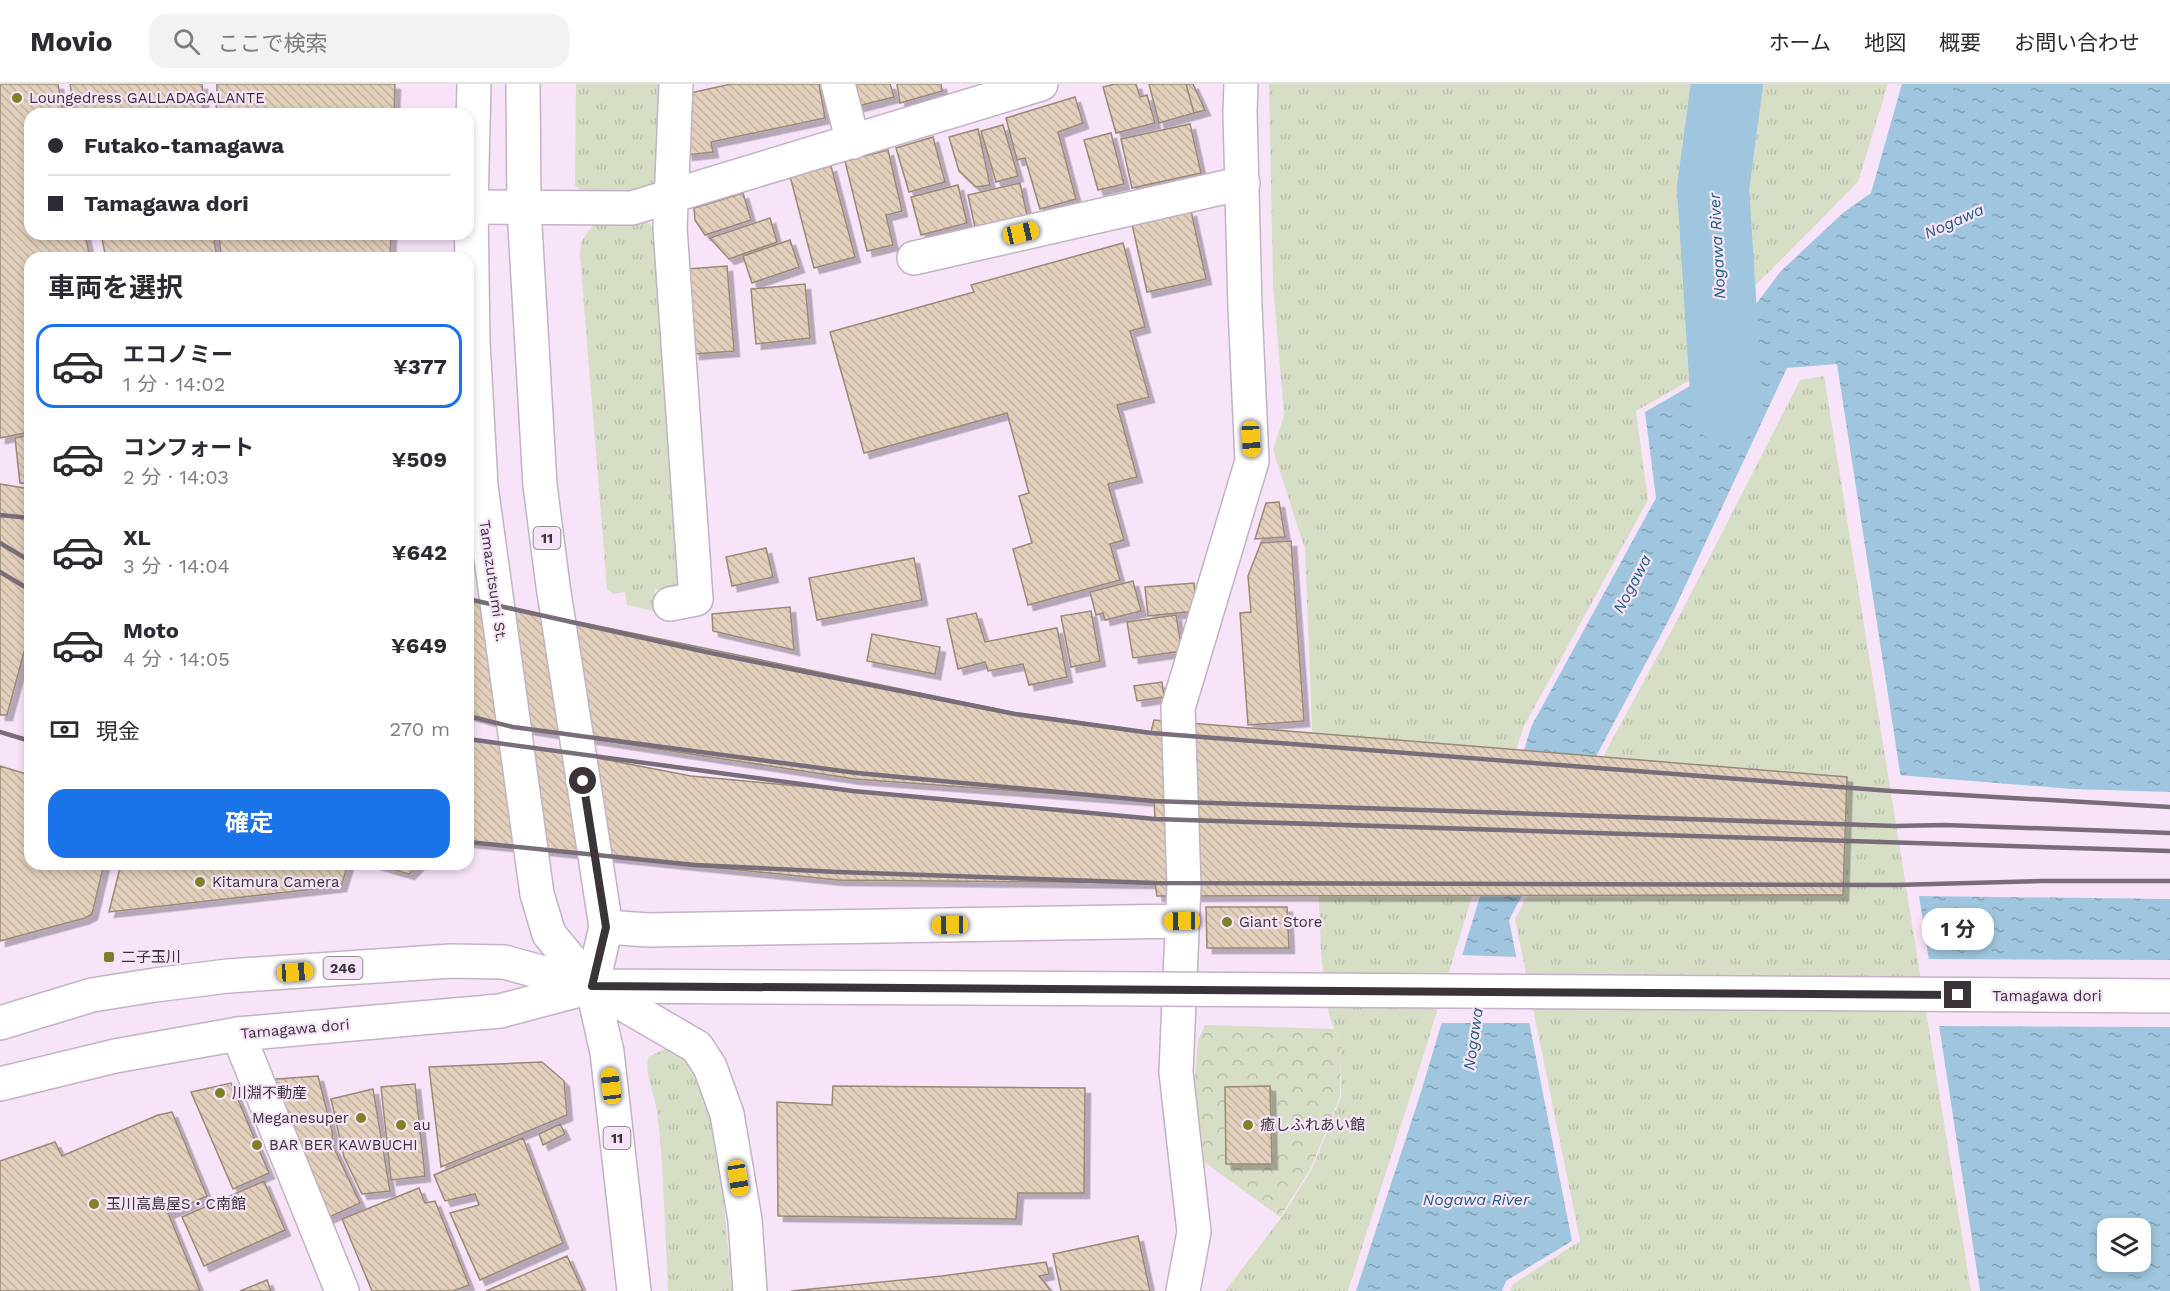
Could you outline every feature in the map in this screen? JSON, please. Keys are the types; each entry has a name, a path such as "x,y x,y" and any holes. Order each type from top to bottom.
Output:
{"main road":[{"name":"Tamazutsumi St.","path":"473,108 474,84"},
{"name":"Tamazutsumi St.","path":"524,84 524,208 540,485 553,586 606,927 592,986 607,1052 634,1291"},
{"path":"670,604 696,599 673,289 670,198 676,84"},
{"path":"838,84 853,142"},
{"path":"474,207 632,208 1041,84"},
{"path":"1183,1291 1194,1232 1176,1072 1184,885 1178,708 1252,461 1245,307 1241,84"},
{"path":"914,258 1243,183"},
{"name":"Tamazutsumi St.","path":"474,381 481,486 537,894 549,934 592,986"},
{"path":"606,927 648,930 1182,921"},
{"name":"Tamagawa dori","path":"0,1023 92,995 155,985 228,976 451,961 504,962 592,986 2170,996"},
{"path":"592,986 697,1047 710,1067 727,1113 745,1220 750,1291"},
{"name":"Tamagawa dori","path":"0,1084 114,1056 238,1034 500,1011 592,986"},
{"path":"238,1034 342,1291"}],"green space":[{"path":"576,84 664,84 663,187 589,198 575,185"},
{"path":"1269,84 1706,84 1695,203 1694,378 1636,411 1648,500 1523,728 1428,1041 1348,1291 1225,1291 1281,1218 1312,1169 1341,1097 1341,1048 1329,1015 1321,954 1305,549 1273,450 1284,415 1273,284"},
{"path":"1739,84 1888,84 1858,182 1736,305 1729,171"},
{"path":"645,221 653,227 657,238 681,589 655,589 658,612 627,605 625,592 613,594 607,589 580,256 581,242 595,222"},
{"path":"1824,376 1971,1291 1510,1291 1513,1284 1580,1241 1515,919 1682,611 1800,380"},
{"path":"1205,1025 1334,1029 1341,1048 1340,1097 1311,1168 1280,1217 1189,1151 1198,1040"},
{"path":"665,1049 672,1050 689,1060 714,1117 732,1291 668,1291 663,1178 657,1111 647,1064 648,1057"}],"water":[{"name":"Nogawa","path":"1902,84 2170,84 2170,1291 1980,1291 1837,364 1787,368 1674,610 1509,920 1572,1241 1506,1281 1502,1291 1356,1291 1420,1095 1531,727 1656,498 1645,412 1697,382 1781,271 1844,212 1871,193"}],"pier":[{"path":"1898,775 2072,789 2170,792 2170,899 1917,896"},
{"path":"1459,955 1519,957 1532,1023 1438,1023"},
{"path":"1926,959 2170,960 2170,1027 1937,1026"}],"building":[{"path":"0,84 58,84 62,108 24,108 24,240 86,240 89,252 24,252 24,433 0,438"},
{"path":"70,84 202,84 204,108 74,108"},
{"path":"217,84 395,84 394,108 216,108"},
{"path":"731,84 819,84 825,118 711,142 713,152 687,155 681,95"},
{"path":"852,84 890,84 894,97 858,106"},
{"path":"897,84 941,84 942,91 900,103"},
{"path":"1115,84 1136,84 1140,97 1147,95 1155,123 1116,133 1103,87"},
{"path":"1149,84 1186,84 1194,113 1159,123"},
{"path":"1186,84 1193,84 1205,110 1194,113"},
{"path":"1075,97 1083,123 1058,132 1076,199 1040,209 1025,158 1017,160 1006,118"},
{"path":"1190,124 1201,173 1132,188 1121,139"},
{"path":"1003,125 1018,176 996,182 981,131"},
{"path":"978,129 990,185 976,187 959,171 949,137"},
{"path":"1111,133 1124,184 1098,190 1084,140"},
{"path":"933,137 945,182 909,192 896,148"},
{"path":"888,150 902,211 886,215 893,245 867,251 845,161"},
{"path":"831,166 855,257 814,268 790,176"},
{"path":"1020,183 1027,215 975,227 968,195"},
{"path":"958,185 967,223 921,235 911,197"},
{"path":"743,193 751,220 705,235 695,220 694,208"},
{"path":"1191,211 1206,279 1147,292 1132,224"},
{"path":"770,218 777,242 729,259 710,238"},
{"path":"102,240 214,240 216,252 105,252"},
{"path":"220,240 391,240 390,252 220,252"},
{"path":"790,240 799,267 752,283 743,256"},
{"path":"1123,243 1145,327 1130,331 1149,397 1117,405 1137,477 1108,484 1124,540 1110,544 1120,580 1028,605 1013,549 1032,543 1019,496 1029,493 1007,413 864,453 830,332 974,292 971,285"},
{"path":"727,266 734,351 694,354 687,269"},
{"path":"805,284 810,338 756,344 751,289"},
{"path":"24,436 24,483 20,483 15,438"},
{"path":"0,484 24,488 24,652 7,715 0,715"},
{"path":"1279,502 1285,537 1255,539 1266,503"},
{"path":"1291,541 1304,721 1248,725 1240,613 1251,612 1248,576 1261,543"},
{"path":"766,548 773,577 732,586 726,557"},
{"path":"914,558 922,600 817,620 809,578"},
{"path":"1133,581 1141,611 1105,620 1103,613 1096,615 1090,592"},
{"path":"1194,583 1197,611 1148,616 1145,587"},
{"path":"474,600 1016,713 1151,732 1154,720 1847,777 1843,895 1157,896 1155,883 838,880 474,843 474,740 587,756 691,776 1155,819 1154,801 855,779 514,727 474,717"},
{"path":"790,607 794,650 713,631 712,614"},
{"path":"1091,611 1100,661 1071,667 1061,616"},
{"path":"976,613 985,642 1057,628 1067,677 1029,685 1023,664 988,671 985,662 958,669 947,619"},
{"path":"1176,615 1182,651 1133,658 1127,622"},
{"path":"872,634 940,647 935,674 867,661"},
{"path":"1162,682 1164,697 1137,701 1134,686"},
{"path":"0,766 24,773 24,870 103,870 92,914 85,918 0,941"},
{"path":"120,870 346,870 341,886 109,912"},
{"path":"395,870 413,870 409,874"},
{"path":"1206,907 1287,907 1289,948 1207,948"},
{"path":"542,1062 564,1081 567,1115 441,1167 429,1067"},
{"path":"318,1076 332,1131 333,1146 360,1203 325,1219 264,1080"},
{"path":"231,1083 269,1173 233,1189 191,1092"},
{"path":"415,1084 425,1176 391,1180 381,1087"},
{"path":"833,1086 1085,1088 1084,1193 1018,1193 1016,1219 778,1216 777,1102 832,1105"},
{"name":"癒しふれあい館","path":"1270,1086 1272,1164 1226,1164 1225,1087"},
{"path":"373,1089 390,1191 362,1194 344,1157 331,1099"},
{"name":"玉川高島屋S・C南館","path":"172,1112 207,1196 168,1213 200,1291 0,1291 0,1161 55,1142 62,1156 158,1115"},
{"path":"560,1124 565,1134 543,1145 539,1134"},
{"path":"523,1138 563,1243 480,1280 450,1213 479,1205 475,1194 445,1201 434,1175"},
{"path":"264,1181 285,1230 204,1266 182,1217"},
{"path":"419,1188 425,1203 435,1201 469,1285 453,1291 372,1291 342,1219"},
{"path":"1138,1236 1150,1291 1061,1291 1053,1254"},
{"path":"567,1256 583,1291 486,1291"},
{"path":"1046,1262 1049,1274 1039,1276 1051,1291 791,1291 942,1276"},
{"path":"267,1280 271,1291 240,1291"}],"waterway":[{"name":"Nogawa River","path":"1727,84 1713,188 1727,408"}],"railway":[{"path":"0,515 24,517"},
{"path":"0,543 24,557"},
{"path":"0,572 24,586"},
{"path":"474,600 711,653 1015,714 1151,733 1891,791 2170,807"},
{"path":"474,717 513,727 857,773 1153,801 2170,833"},
{"path":"0,732 24,739"},
{"path":"474,740 853,791 1155,819 2170,851"},
{"path":"474,843 695,865 1155,883 1896,885 2043,881 2170,881"}],"place":[{"name":"Loungedress GALLADAGALANTE","path":"17,98"},
{"name":"Kitamura Camera","path":"200,882"},
{"name":"Giant Store","path":"1227,922"},
{"name":"二子玉川","path":"109,957"},
{"name":"川淵不動産","path":"220,1093"},
{"name":"Meganesuper","path":"361,1118"},
{"name":"au","path":"401,1125"},
{"name":"癒しふれあい館","path":"1248,1125"},
{"name":"BAR BER KAWBUCHI","path":"257,1145"},
{"name":"玉川高島屋S・C南館","path":"94,1204"}],"route":[{"path":"583,781 606,927 592,986 1958,995"}]}
